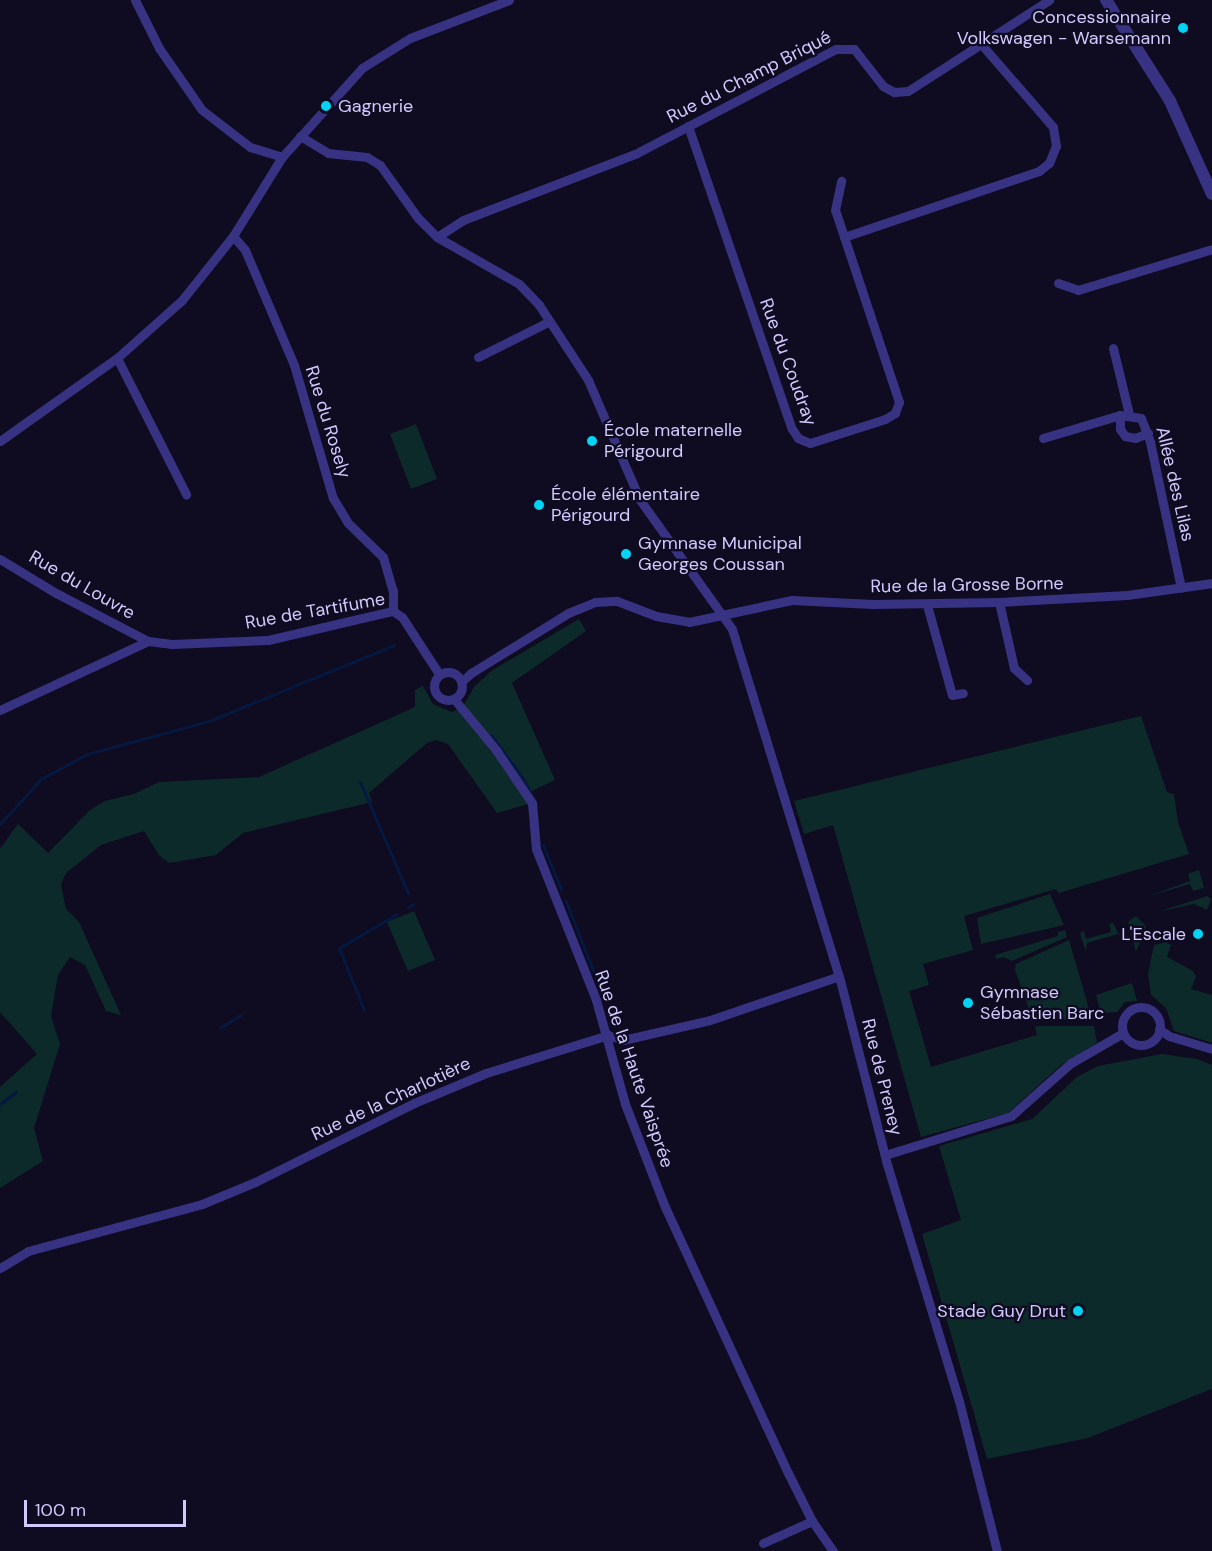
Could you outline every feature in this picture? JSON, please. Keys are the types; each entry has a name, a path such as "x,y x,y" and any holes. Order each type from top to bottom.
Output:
{"street":[{"path":"135,0 159,48 202,110 250,147 282,157"},
{"path":"0,441 117,358 182,300 233,236 282,157 362,68 384,52 410,38 509,0"},
{"name":"Rue du Champ Briqué","path":"437,237 463,220 635,154 836,49 849,47 859,52 884,86 899,93 915,87 1050,0"},
{"path":"1106,0 1170,101 1212,194"},
{"path":"844,237 1039,171 1049,164 1056,146 1053,127 982,45"},
{"name":"Rue du Coudray","path":"688,126 792,429 805,442 818,442 885,419 895,412 899,402 836,210 841,181"},
{"name":"Rue de Preney","path":"300,136 328,153 367,157 380,165 418,218 437,237 519,284 550,321 588,380 640,500 732,628 839,976 885,1155 959,1401 997,1551"},
{"name":"Rue du Rosely","path":"233,236 245,250 294,366 337,505 348,523 383,557 393,591 393,611"},
{"path":"1058,283 1078,290 1212,249"},
{"path":"478,357 550,321"},
{"path":"1113,348 1124,414 1120,429 1125,436 1148,433"},
{"path":"117,358 186,494"},
{"path":"1043,438 1124,414"},
{"name":"Allée des Lilas","path":"1124,414 1141,418 1148,433 1181,588"},
{"name":"Rue du Louvre","path":"0,559 56,593 148,640"},
{"name":"Rue de la Grosse Borne","path":"723,614 792,600 927,605 999,602 1181,588 1212,583"},
{"path":"461,682 452,673 439,674 434,682 434,691 444,700 454,699 460,694 461,682 471,673 568,613 595,602 629,604 679,622 723,614"},
{"path":"999,602 1014,668 1027,680"},
{"path":"927,605 952,695 963,693"},
{"name":"Rue de Tartifume","path":"148,640 172,644 268,640 393,611 402,617 439,674"},
{"path":"0,710 148,640"},
{"name":"Rue de la Haute Vaisprée","path":"454,699 510,769 532,803 536,849 608,1035 626,1104 665,1207 812,1521 833,1551"},
{"name":"Rue de la Charlotière","path":"0,1268 28,1251 202,1204 255,1182 414,1102 486,1073 608,1035 623,1040 710,1020 839,976"},
{"path":"1141,1007 1157,1017 1159,1029 1154,1040 1143,1045 1131,1042 1123,1033 1124,1017 1141,1007"},
{"path":"1159,1029 1169,1036 1212,1049"},
{"path":"885,1155 1011,1116 1071,1063 1123,1033"},
{"path":"763,1543 812,1521"}],"green space":[{"path":"416,424 437,479 411,489 390,434"},
{"path":"579,619 586,631 512,683 555,780 532,791 532,803 497,813 448,744 436,740 427,743 369,793 372,802 243,833 216,855 169,863 159,855 144,831 101,845 66,873 61,884 66,909 79,922 121,1015 106,1011 85,965 70,957 58,975 51,1016 60,1044 34,1128 43,1161 0,1188 0,1087 37,1054 0,1012 0,849 18,824 48,853 90,810 105,801 134,794 159,782 259,777 415,707 415,690 423,686 433,704 452,712 462,708 474,687 491,671"},
{"path":"1141,716 1167,792 1174,794 1178,822 1189,854 1059,893 1056,889 964,916 973,950 923,964 929,985 909,991 931,1067 1037,1035 1035,1026 1094,1026 1097,1043 1061,1065 1008,1113 921,1137 833,825 804,834 794,801"},
{"path":"1199,870 1204,888 1193,891 1190,884 1149,896 1190,881 1188,874"},
{"path":"1050,894 1064,925 981,944 977,918"},
{"path":"1207,896 1211,899 1207,910 1194,904 1158,912"},
{"path":"414,911 435,960 408,971 387,922"},
{"path":"1136,916 1146,926 1136,952 1128,922"},
{"path":"1113,923 1122,940 1118,934 1087,943 1086,952 1080,933 1084,931 1086,939 1111,932 1109,924"},
{"path":"1065,930 1067,937 1012,961 1004,957 996,959 995,955 1058,936 1058,932"},
{"path":"1069,940 1092,1019 1033,1020 1015,970 1016,964"},
{"path":"1166,942 1171,945 1167,957 1193,971 1196,977 1191,989 1212,995 1212,1043 1174,1031 1166,1008 1151,995 1148,974 1154,945"},
{"path":"1132,983 1137,1001 1125,1002 1117,1012 1101,1013 1096,995"},
{"name":"Stade Guy Drut","path":"1162,1054 1197,1059 1212,1065 1212,1389 1088,1438 987,1459 922,1234 961,1220 939,1146 1032,1119 1077,1077 1098,1066"}],"waterway":[{"path":"0,824 41,779 87,754 209,721 394,645"},
{"path":"491,735 522,777 535,801"},
{"path":"360,782 408,893"},
{"path":"543,845 561,889"},
{"path":"566,901 603,996"},
{"path":"408,907 413,904"},
{"path":"364,1010 339,948 397,914"},
{"path":"221,1027 241,1015"},
{"path":"0,1104 16,1092"}],"place":[{"name":"Concessionnaire Volkswagen - Warsemann","path":"1183,28"},
{"name":"Gagnerie","path":"326,106"},
{"name":"École maternelle Périgourd","path":"592,441"},
{"name":"École élémentaire Périgourd","path":"539,505"},
{"name":"Gymnase Municipal Georges Coussan","path":"626,554"},
{"name":"L'Escale","path":"1198,934"},
{"name":"Gymnase Sébastien Barc","path":"968,1003"},
{"name":"Stade Guy Drut","path":"1078,1311"}]}
